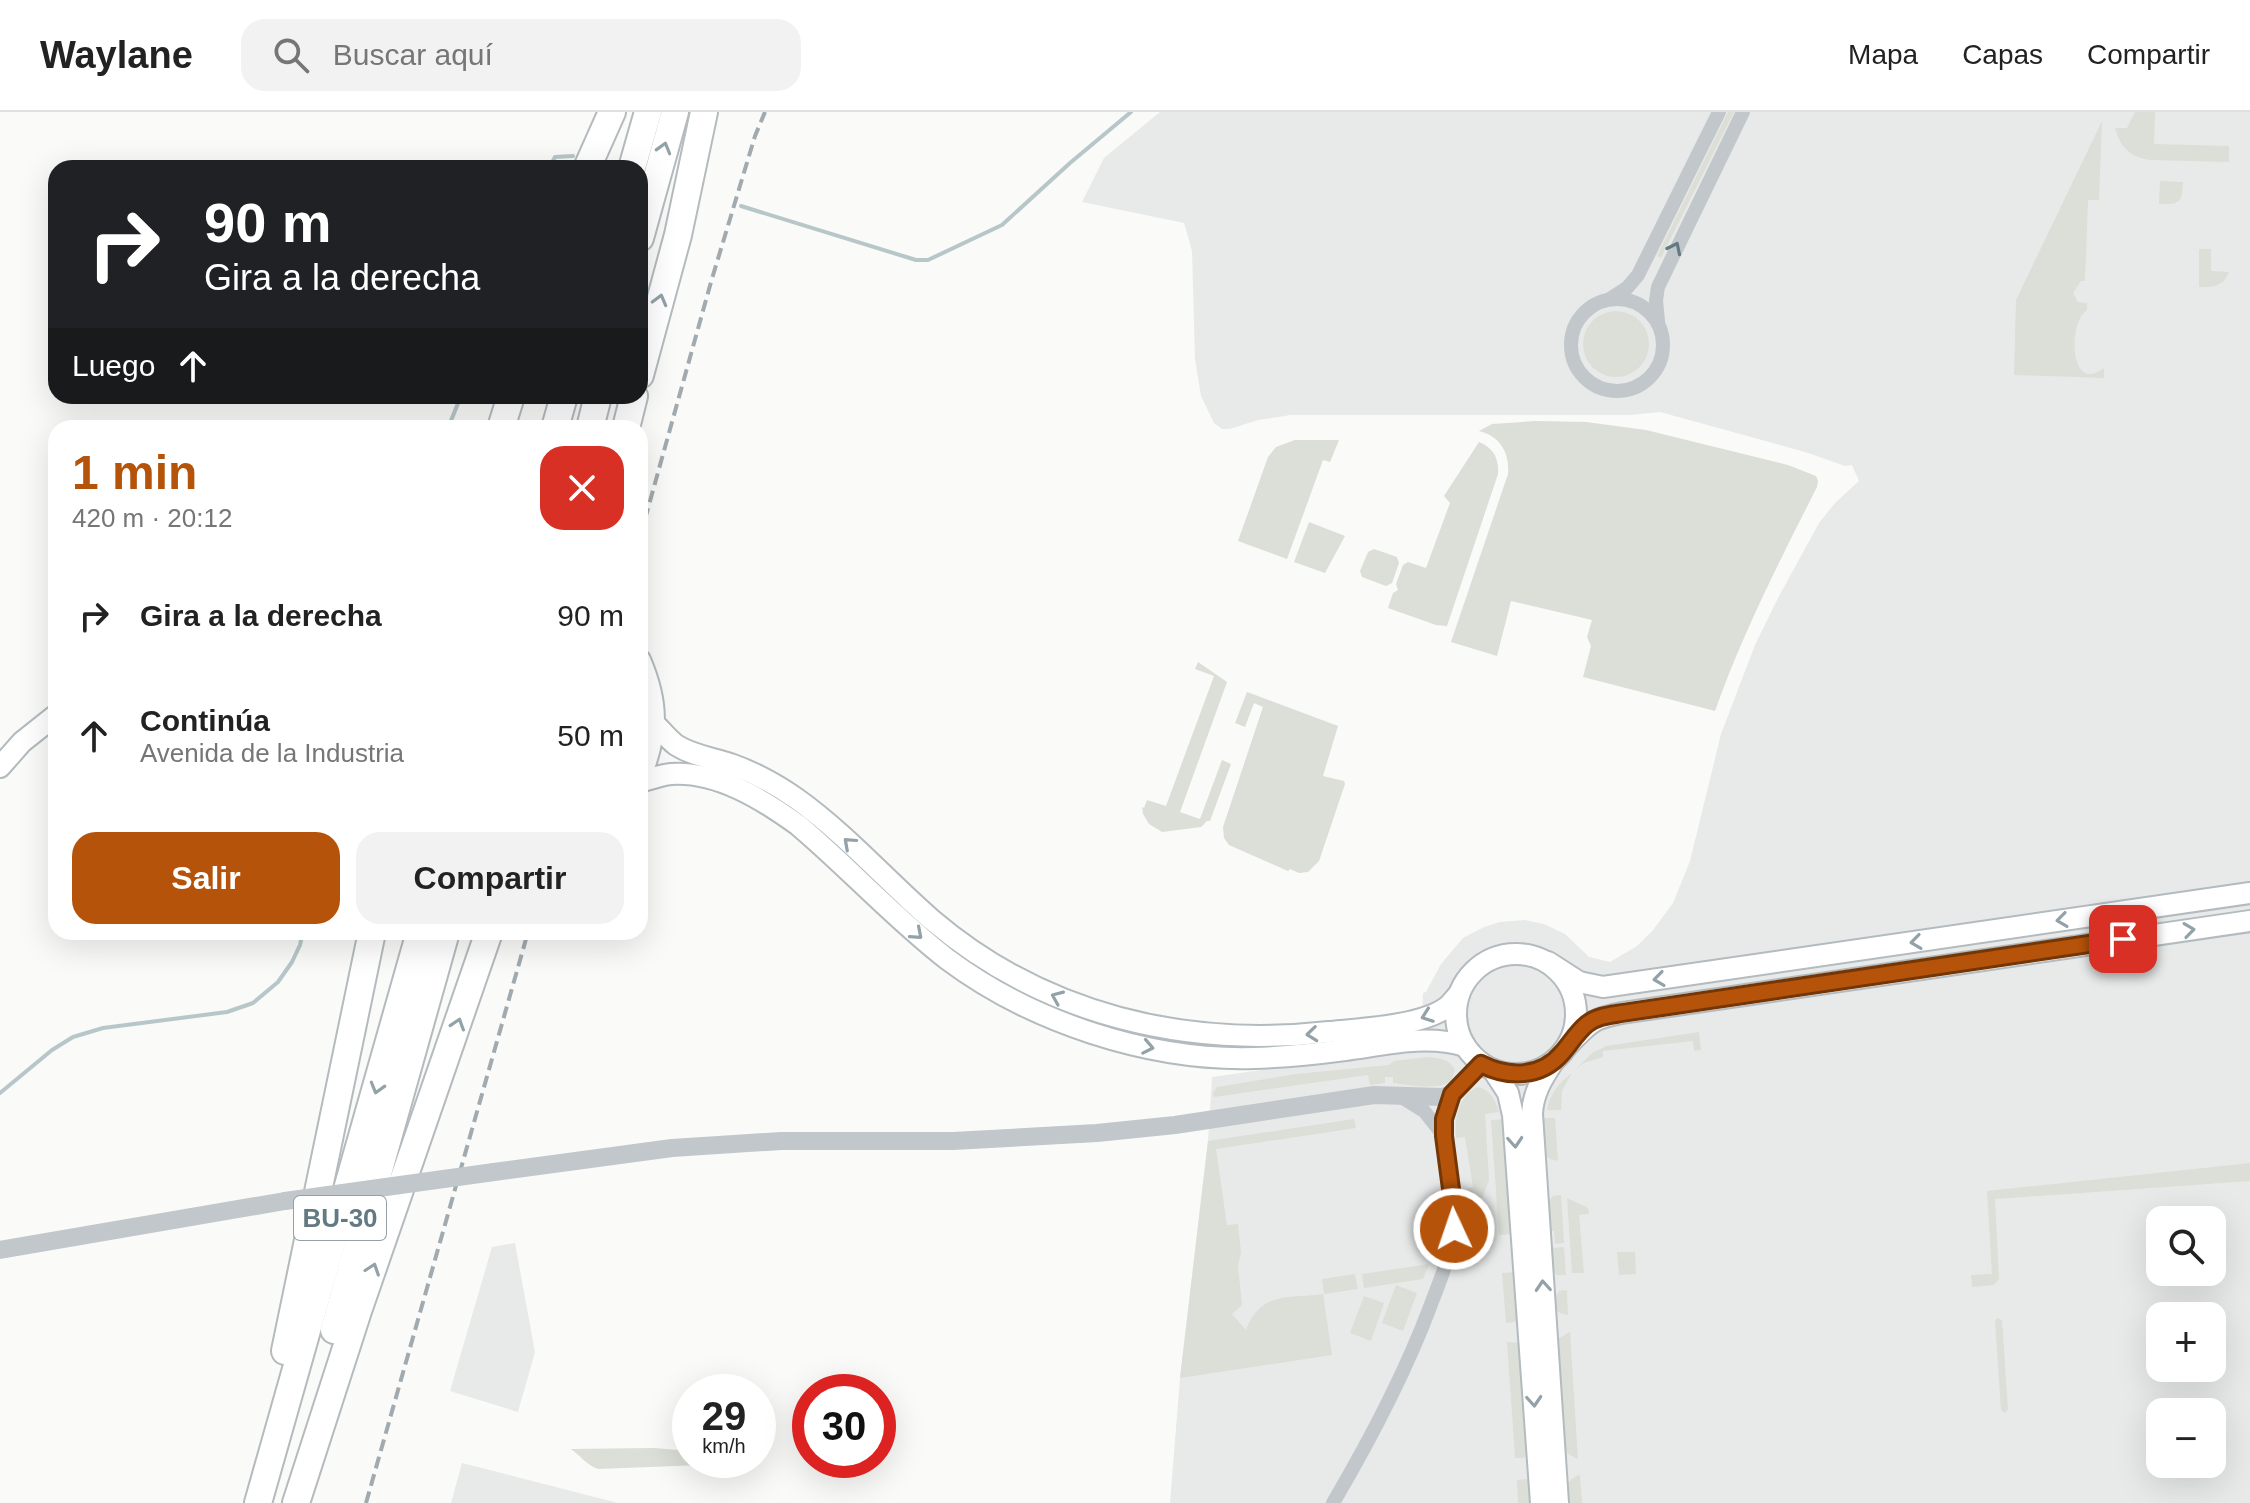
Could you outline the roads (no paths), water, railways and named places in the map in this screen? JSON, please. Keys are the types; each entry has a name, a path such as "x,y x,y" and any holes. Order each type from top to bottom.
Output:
{"highway":[{"path":"591,160 612,112"},
{"path":"634,160 648,112"},
{"path":"648,209 675,112"},
{"path":"648,346 678,235 704,112"},
{"path":"256,1503 370,940"},
{"name":"BU-30","path":"256,1503 418,940"},
{"name":"BU-30","path":"285,1503 444,940"},
{"path":"296,1503 358,1311 486,940"}],"main road":[{"path":"648,677 654,723 648,758"},
{"path":"0,767 22,742 48,721"},
{"path":"654,723 674,743 689,752 732,764 798,800 935,922 978,955 1041,990 1106,1015 1196,1034 1241,1037 1302,1035 1423,1019 1447,1007 1472,973 1490,959 1508,954 1529,954 1579,982 1603,987 2250,893"},
{"path":"648,778 670,774 698,775 747,793 798,825 948,960 978,980 1051,1017 1111,1039 1176,1053 1249,1058 1297,1056 1408,1042 1446,1040 1465,1046"},
{"path":"1558,1503 1532,1114 1535,1094 1553,1062 1584,1026 1595,1019 1622,1013 2250,921"},
{"path":"1548,962 1565,978 1575,999 1576,1022 1569,1044"},
{"path":"1459,994 1456,1023 1465,1046 1508,1093 1513,1115 1541,1503"},
{"path":"1487,1067 1520,1074 1553,1062"}],"street":[{"path":"1719,112 1638,275 1627,288 1595,304 1575,325 1571,353 1576,367 1596,387 1610,391 1636,388 1656,371 1664,347 1658,322 1658,287 1743,112"},
{"path":"1609,299 1625,299 1641,305 1658,322"},
{"path":"0,1250 285,1201 657,1150 781,1141 953,1141 1112,1132 1374,1095 1432,1098 1452,1094 1487,1067"},
{"path":"1333,1503 1387,1407 1416,1344 1443,1272 1454,1229 1444,1136 1444,1119 1452,1094"},
{"path":"1400,1095 1424,1111 1444,1136"}],"waterway":[{"path":"741,206 916,260 928,260 1002,225 1131,112"},
{"path":"553,160 555,157 573,156"},
{"path":"451,420 458,404"},
{"path":"0,1093 52,1050 73,1037 103,1028 227,1012 253,1003 278,982 292,962 301,940"}],"railway":[{"path":"648,508 711,282 765,112"},
{"path":"366,1503 526,940"}]}
